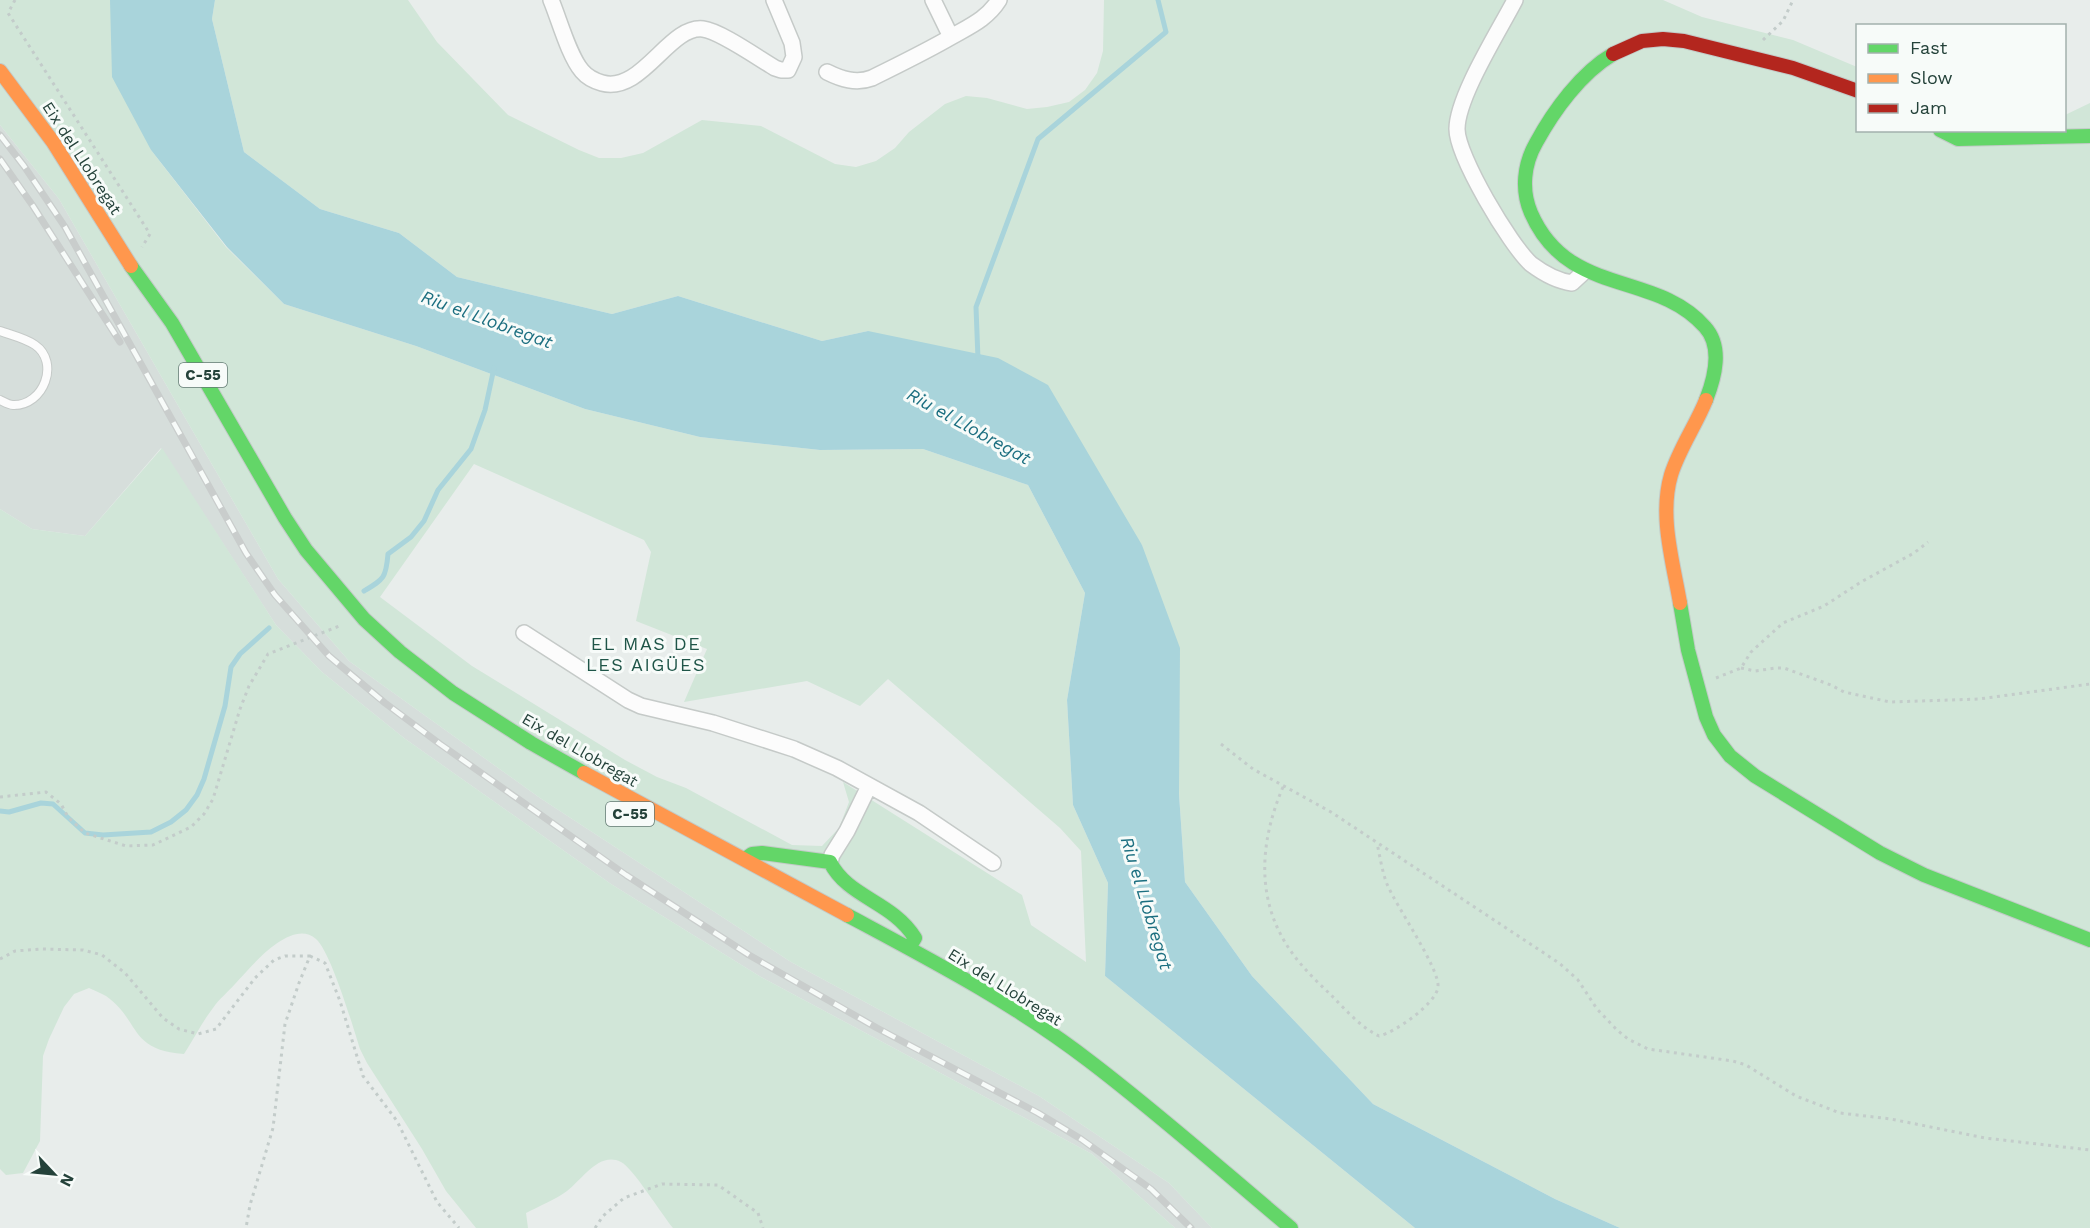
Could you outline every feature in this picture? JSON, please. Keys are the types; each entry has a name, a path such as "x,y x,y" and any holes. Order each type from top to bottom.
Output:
{"main road":[{"path":"1856,91 1819,76 1742,54 1680,40 1653,39 1631,44 1612,53 1591,70 1554,114 1530,157 1525,176 1525,196 1532,218 1544,238 1563,257 1586,271 1676,304 1698,319 1708,331 1716,349 1717,362 1714,380 1672,469 1666,502 1672,562 1688,650 1706,717 1722,747 1741,766 1771,787 1880,853 1924,875 2090,940"},
{"name":"Eix del Llobregat","path":"0,64 3,75 54,142 131,266 172,323 285,518 306,550 364,619 400,652 453,693 531,743 623,795 909,948 1044,1029 1088,1060 1291,1228"},
{"path":"1944,132 1958,139 2090,136"},
{"name":"Eix del Llobregat","path":"131,266 164,336"},
{"path":"745,859 752,854 762,853 830,861 837,875 894,912 911,930 915,938 909,948"}],"street":[{"path":"551,0 582,72 597,82 606,84 618,84 633,77 669,45 687,32 700,28 716,32 781,70 788,69 794,57 792,43 774,0"},
{"path":"933,0 951,37"},
{"path":"827,72 848,80 864,81 928,51 980,21 999,0"},
{"path":"1515,0 1466,95 1457,129 1460,146 1465,160 1497,216 1530,263 1547,274 1572,283 1586,271"},
{"path":"524,633 641,706 713,723 794,749 919,813 993,863"},
{"path":"830,861 869,786"}],"lane":[{"path":"0,331 36,345 46,357 48,374 42,390 29,401 12,405 0,400"}],"path":[{"path":"15,0 8,12 150,234 131,266"},
{"path":"1742,54 1776,29 1793,0"},
{"path":"1696,684 1724,676 1741,668 1752,652 1783,623 1824,606 1861,582 1914,553 1928,542"},
{"path":"0,797 46,792 61,804 68,817 85,833 126,846 153,845 171,838 191,827 204,814 213,799 249,686 268,654 347,622"},
{"path":"1741,668 1755,671 1784,668 1844,692 1890,702 1979,699 2090,684"},
{"path":"1221,744 1237,758 1283,787 1331,812 1571,972 1608,1021 1628,1039 1648,1049 1733,1061 1746,1065 1796,1096 1840,1113 1891,1119 1975,1137 2090,1150"},
{"path":"1283,787 1269,824 1264,857 1268,895 1274,917 1290,950 1301,964 1360,1024 1379,1036 1387,1034 1425,1007 1438,989 1437,978 1387,884 1377,842"},
{"path":"0,959 15,951 42,949 83,950 102,955 125,973 163,1018 179,1029 198,1034 216,1029 255,978 274,960 285,956 310,956 325,963 340,1001 363,1076 397,1121 437,1202 459,1228"},
{"path":"246,1228 250,1205 273,1128 285,1024 298,982 310,956"},
{"path":"595,1228 603,1216 624,1198 662,1184 718,1185 758,1213 763,1228"}],"shaded area":[{"path":"0,125 59,199 278,579 349,661 540,798 791,962 1039,1096 1169,1183 1212,1228 1175,1228 1092,1154 761,977 611,884 404,738 322,672 276,625 161,448 85,536 32,529 0,509"}],"green space":[{"path":"0,0 110,0 151,150 226,247 284,304 416,346 585,409 700,437 820,450 923,449 1028,485 1085,593 1067,700 1073,805 1108,883 1105,976 1415,1228 1212,1228 1169,1183 1039,1096 791,962 540,798 349,661 278,579 59,199 0,125","holes":["474,464 644,540 651,552 636,621 707,649 684,702 807,681 860,706 888,679 1060,828 1081,851 1086,962 1031,925 1022,895 843,782 849,802 839,828 822,846 792,845 686,788 657,777 625,760 472,666 380,597"]},
{"path":"215,0 408,0 437,42 508,115 599,158 621,158 643,153 702,120 761,126 835,164 856,167 876,161 895,148 909,132 945,104 966,96 987,98 1027,109 1069,102 1085,90 1097,73 1103,51 1104,0 1663,0 1702,17 1793,40 1856,67 1856,132 2066,132 2066,115 2090,103 2090,1228 1620,1228 1555,1199 1373,1104 1252,976 1185,882 1179,794 1142,545 868,331 822,341 678,296 612,314 457,277 399,233 320,209 244,152 212,19"},
{"path":"162,448 276,625 322,672 404,738 611,884 761,977 1092,1154 1175,1228 673,1228 626,1166 621,1162 605,1160 591,1168 562,1194 526,1213 528,1228 476,1228 446,1191 367,1063 328,959 316,939 306,934 295,934 283,939 261,957 215,1005 184,1054 153,1047 137,1033 125,1015 104,995 89,988 74,994 64,1007 43,1056 40,1141 23,1173 6,1175 0,1169 0,509 32,529 85,536"}],"water":[{"name":"Riu el Llobregat","path":"110,0 215,0 212,19 244,152 320,209 399,233 457,277 612,314 678,296 822,341 868,331 998,358 1048,385 1142,545 1180,648 1179,794 1185,882 1252,976 1373,1104 1555,1199 1620,1228 1415,1228 1105,976 1108,883 1073,805 1067,700 1085,593 1028,485 923,449 820,450 700,437 585,409 416,346 284,304 227,247 151,150 112,77"}],"waterway":[{"path":"978,359 976,307 1038,139 1166,32 1158,0"},
{"path":"364,591 383,577 388,554 411,537 424,521 438,490 471,449 485,410 494,368"},
{"path":"0,811 9,812 41,803 53,804 85,833 103,835 151,832 171,822 186,810 197,795 204,779 225,706 231,667 240,654 269,628"}],"railway":[{"path":"0,135 65,227 246,553 275,595 329,656 385,703 440,744 626,875 749,955 877,1028 1038,1113 1081,1139 1151,1189 1191,1228"},
{"path":"0,159 33,206 120,342"}],"traffic: fast":[{"path":"1613,54 1590,71 1569,93 1536,143 1525,177 1528,204 1547,240 1567,259 1589,271 1662,297 1685,309 1705,327 1711,335 1716,353 1712,382 1706,400"},
{"path":"1944,132 1958,139 2090,136"},
{"path":"131,266 172,323 285,518 306,550 364,619 400,652 453,693 531,743 584,773"},
{"path":"1680,603 1688,650 1706,717 1714,735 1730,756 1755,776 1880,853 1924,875 2090,940"},
{"path":"745,859 752,854 762,853 830,862 848,884 883,907 905,926 915,938 909,948"},
{"path":"847,915 1001,1001 1060,1039 1140,1101 1291,1228"}],"traffic: slow":[{"path":"0,71 53,142 131,266"},
{"path":"1680,603 1668,539 1666,507 1668,491 1674,465 1706,400"},
{"path":"584,773 847,915"}],"traffic: jam":[{"path":"1613,54 1642,41 1663,39 1684,41 1793,68 1856,90"}],"district":[{"name":"EL MAS DE LES AIGÜES","path":"646,653"}]}
